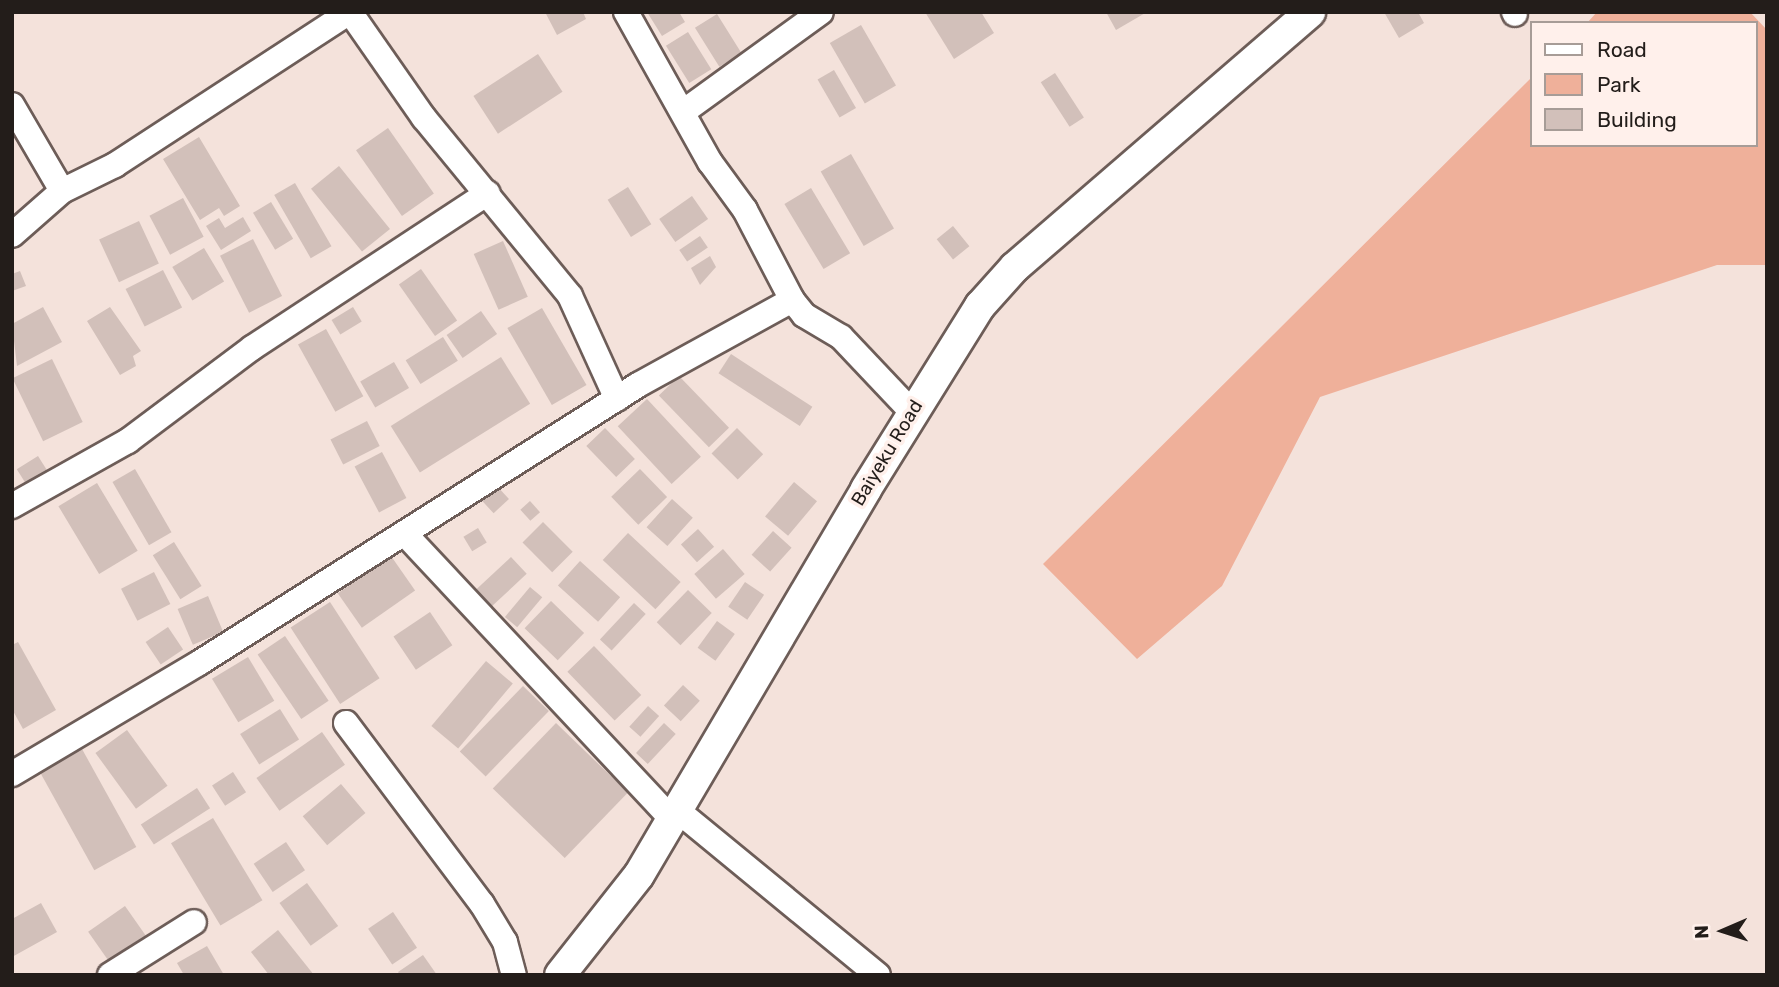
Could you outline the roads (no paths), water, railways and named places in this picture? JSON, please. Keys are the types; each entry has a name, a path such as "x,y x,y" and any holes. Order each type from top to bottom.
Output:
{"main road":[{"name":"Baiyeku Road","path":"561,975 639,875 912,412 980,306 1015,267 1310,12"}],"street":[{"path":"12,235 62,191 115,165 350,12 424,118 570,296 617,399"},
{"path":"625,12 683,112 745,210 792,300 804,315 841,337 912,412"},
{"path":"683,112 821,12"},
{"path":"12,105 62,191"},
{"path":"12,506 128,441 252,348 488,193"},
{"path":"12,774 405,534 617,399 792,300"},
{"path":"405,534 674,815 878,975"},
{"path":"346,723 482,904 505,942 513,975"},
{"path":"110,975 194,922"}]}
